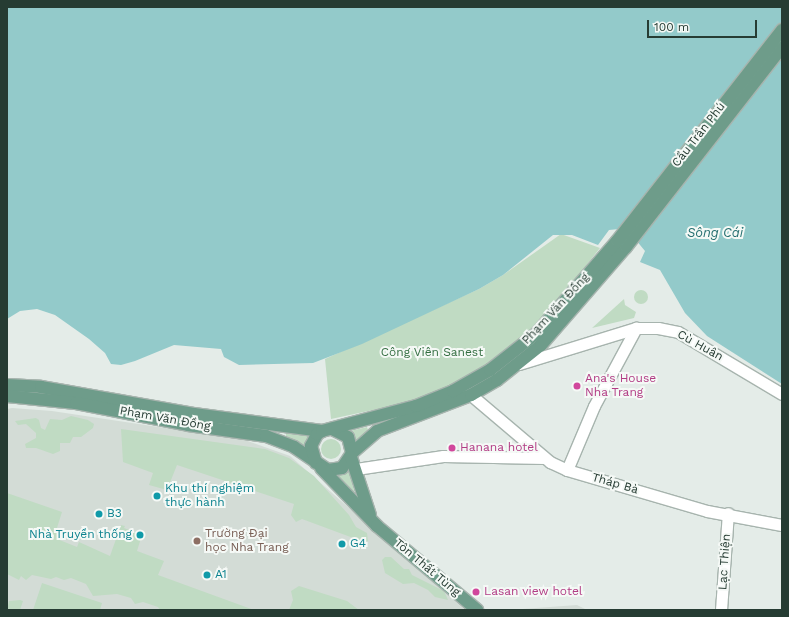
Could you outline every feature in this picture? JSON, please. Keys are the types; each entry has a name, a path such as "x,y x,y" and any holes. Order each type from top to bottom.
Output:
{"main road":[{"name":"Cầu Trần Phú","path":"621,244 782,30"},
{"name":"Cầu Trần Phú","path":"621,244 782,47"},
{"name":"Phạm Văn Đồng","path":"7,396 47,398 188,425 266,436 294,447 318,466 335,470 347,463 351,455 377,431 471,395 519,364 546,340 621,244"},
{"name":"Phạm Văn Đồng","path":"327,430 391,413 453,391 514,353 537,333 621,244"},
{"name":"Phạm Văn Đồng","path":"7,385 41,387 228,418 327,430 348,437 351,455"},
{"path":"228,418 276,423 328,423 391,413"},
{"path":"318,466 310,446 316,434 327,430"},
{"name":"Tôn Thất Tùng","path":"351,455 366,507 377,526"},
{"name":"Tôn Thất Tùng","path":"318,466 377,526 477,610"}],"street":[{"path":"567,470 594,406 636,328"},
{"name":"Cù Huân","path":"519,364 636,328 658,328 678,332 782,394"},
{"path":"546,340 547,350 557,352"},
{"name":"Tháp Bà","path":"471,395 544,458 567,470 707,511 728,513 782,525"},
{"path":"356,469 443,456 544,458"},
{"name":"Lạc Thiện","path":"721,610 728,513"}],"shaded area":[{"name":"Trường Đại học Nha Trang","path":"12,408 52,411 245,440 290,456 465,610 7,610 7,409"},
{"path":"577,605 587,610 509,610"}],"green space":[{"name":"Công Viên Sanest","path":"561,234 600,248 552,309 511,349 467,380 415,401 331,419 325,359 479,289 503,275"},
{"path":"638,290 644,290 648,294 648,300 644,304 638,304 634,300 634,294"},
{"path":"624,299 625,305 636,312 634,318 592,328"},
{"path":"71,416 88,420 94,424 93,428 81,437 73,437 70,443 60,443 60,451 53,454 36,448 26,448 25,444 36,438 36,433 26,424 18,425 15,421 36,418 39,420 41,428 45,430 50,419 62,420"},
{"path":"367,427 368,430 358,442 356,441 350,431"},
{"path":"121,429 265,449 289,458 314,476 349,515 356,527 367,533 368,541 364,542 302,519 296,522 291,515 294,504 177,465 167,490 149,485 153,473 123,462"},
{"path":"286,433 309,434 310,436 307,446 304,446 286,436"},
{"path":"331,439 338,442 341,449 338,456 331,459 324,456 321,449 324,442"},
{"path":"346,470 349,471 355,494 353,495 338,477"},
{"path":"7,493 62,512 56,531 59,533 57,539 77,547 79,542 110,556 121,525 125,526 124,528 142,535 137,551 164,561 158,575 254,610 160,610 158,607 143,602 135,604 131,598 117,594 93,596 86,584 71,578 64,580 56,577 51,579 32,575 26,580 21,576 19,580 7,574"},
{"path":"385,557 391,557 404,569 409,569 412,575 444,591 448,600 435,597 428,590 414,583 403,584 385,573 382,560"},
{"path":"42,583 102,603 100,610 33,610"},
{"path":"299,586 347,601 359,610 289,610 293,600 291,591"},
{"path":"9,601 23,601 20,610 7,610"}],"water":[{"name":"Sông Cái","path":"7,7 782,7 782,384 707,336 685,313 660,270 640,262 645,251 631,234 619,229 609,230 598,245 572,235 553,235 503,275 479,289 362,344 313,363 239,365 224,357 221,349 174,345 135,361 121,365 111,364 105,353 89,339 55,315 37,309 20,311 7,319"}],"place":[{"name":"Ana's House Nha Trang","path":"577,386"},
{"name":"Hanana hotel","path":"452,448"},
{"name":"Khu thí nghiệm thực hành","path":"157,496"},
{"name":"B3","path":"99,514"},
{"name":"Nhà Truyền thống","path":"140,535"},
{"name":"Trường Đại học Nha Trang","path":"197,541"},
{"name":"G4","path":"342,544"},
{"name":"A1","path":"207,575"},
{"name":"Lasan view hotel","path":"476,592"}]}
